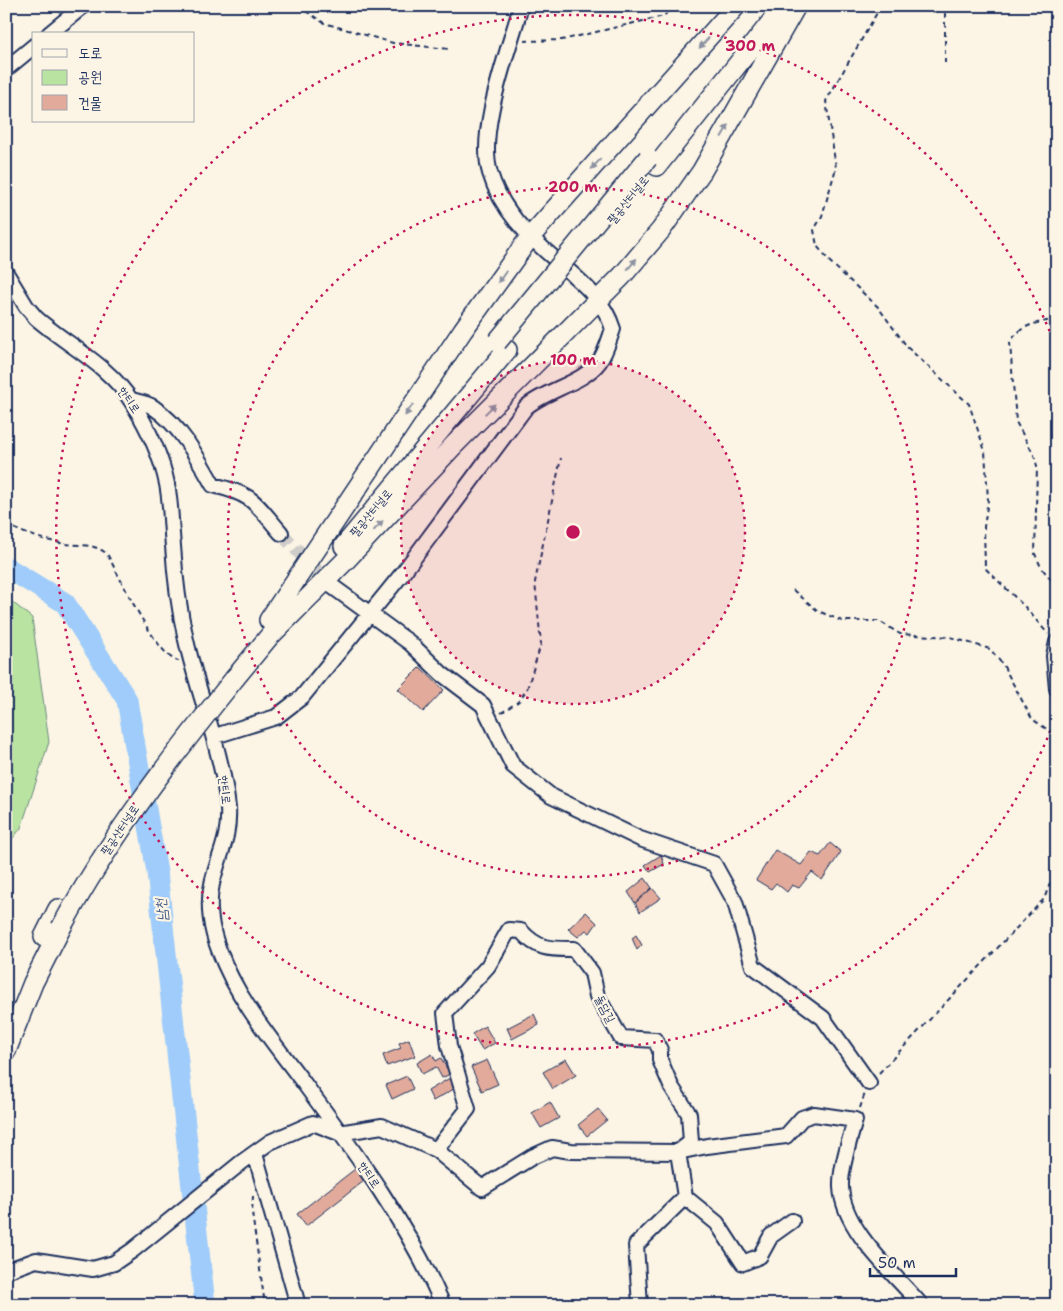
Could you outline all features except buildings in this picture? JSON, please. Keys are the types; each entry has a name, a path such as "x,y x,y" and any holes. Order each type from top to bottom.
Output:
{"highway":[{"path":"269,628 463,330 530,237 736,6"},
{"name":"팔공산터널로","path":"652,162 769,6"},
{"name":"팔공산터널로","path":"6,1019 100,840 137,786 234,672 652,162 784,6"},
{"path":"269,628 346,561 454,445 599,299 661,230 702,171 796,6"},
{"name":"팔공산터널로","path":"6,1051 60,918"}],"street":[{"path":"51,32 83,6"},
{"path":"215,736 276,717 302,698 369,612 402,574 526,407 552,390 581,377 599,361 613,329 609,316 599,299 530,237 514,220 501,199 490,173 486,151 491,112 522,6"},
{"path":"6,69 32,48"},
{"name":"한티로","path":"6,273 26,306 36,318 106,373 131,400 156,448 168,488 176,587 191,661 215,736 226,785 228,822 226,841 210,895 212,923 219,950 226,966 255,1015 375,1183 443,1305"},
{"path":"131,400 152,406 171,422 198,458 213,485 238,491 257,503 281,532"},
{"path":"330,584 410,643 442,674 483,704 513,766 551,796 640,839 714,864 735,902 753,966 823,1018 869,1083"},
{"path":"1056,643 1054,656 1057,689"},
{"name":"돌담길","path":"436,1150 468,1109 449,1046 445,1013 488,966 509,930 521,931 531,942 550,948 574,949 592,972 597,996 621,1038 655,1040 660,1050 660,1060 671,1086 689,1114 691,1142 678,1152"},
{"path":"6,1271 36,1260 93,1269 114,1263 270,1142 313,1123 339,1133 382,1126 436,1150 482,1188 532,1157 552,1148 572,1151 678,1152 707,1146 786,1136 802,1118 814,1114 855,1120 841,1186 846,1212 856,1230 921,1305"},
{"path":"678,1152 685,1197 717,1223 743,1263 760,1256 771,1236 792,1221"},
{"path":"255,1154 298,1305"},
{"path":"640,1305 636,1245 685,1197"}],"path":[{"path":"298,6 324,23 393,43 449,48"},
{"path":"511,41 562,40 664,16 672,6"},
{"path":"880,6 826,101 836,168 822,216 814,230 817,246 830,262 878,307 908,348 968,404 985,451 988,500 984,527 985,568 1025,607 1056,643"},
{"path":"945,6 945,63"},
{"path":"1057,319 1024,326 1015,334 1010,343 1016,422 1034,456 1037,466 1035,554 1041,567 1057,587"},
{"path":"490,719 519,701 527,689 541,644 535,582 561,458"},
{"path":"6,524 28,534 66,544 94,545 102,549 107,554 126,592 167,656 175,660 191,661"},
{"path":"793,590 818,611 842,621 879,621 900,634 950,637 990,649 1003,665 1032,719 1057,736"},
{"path":"855,1120 869,1083 1044,899 1057,866"},
{"path":"253,1193 252,1213 265,1305"}],"green space":[{"path":"6,597 32,618 49,742 21,828 6,847"}],"waterway":[{"name":"남천","path":"6,567 65,603 127,700 157,872 205,1305"}],"tunnel":[{"path":"281,533 329,584"}]}
